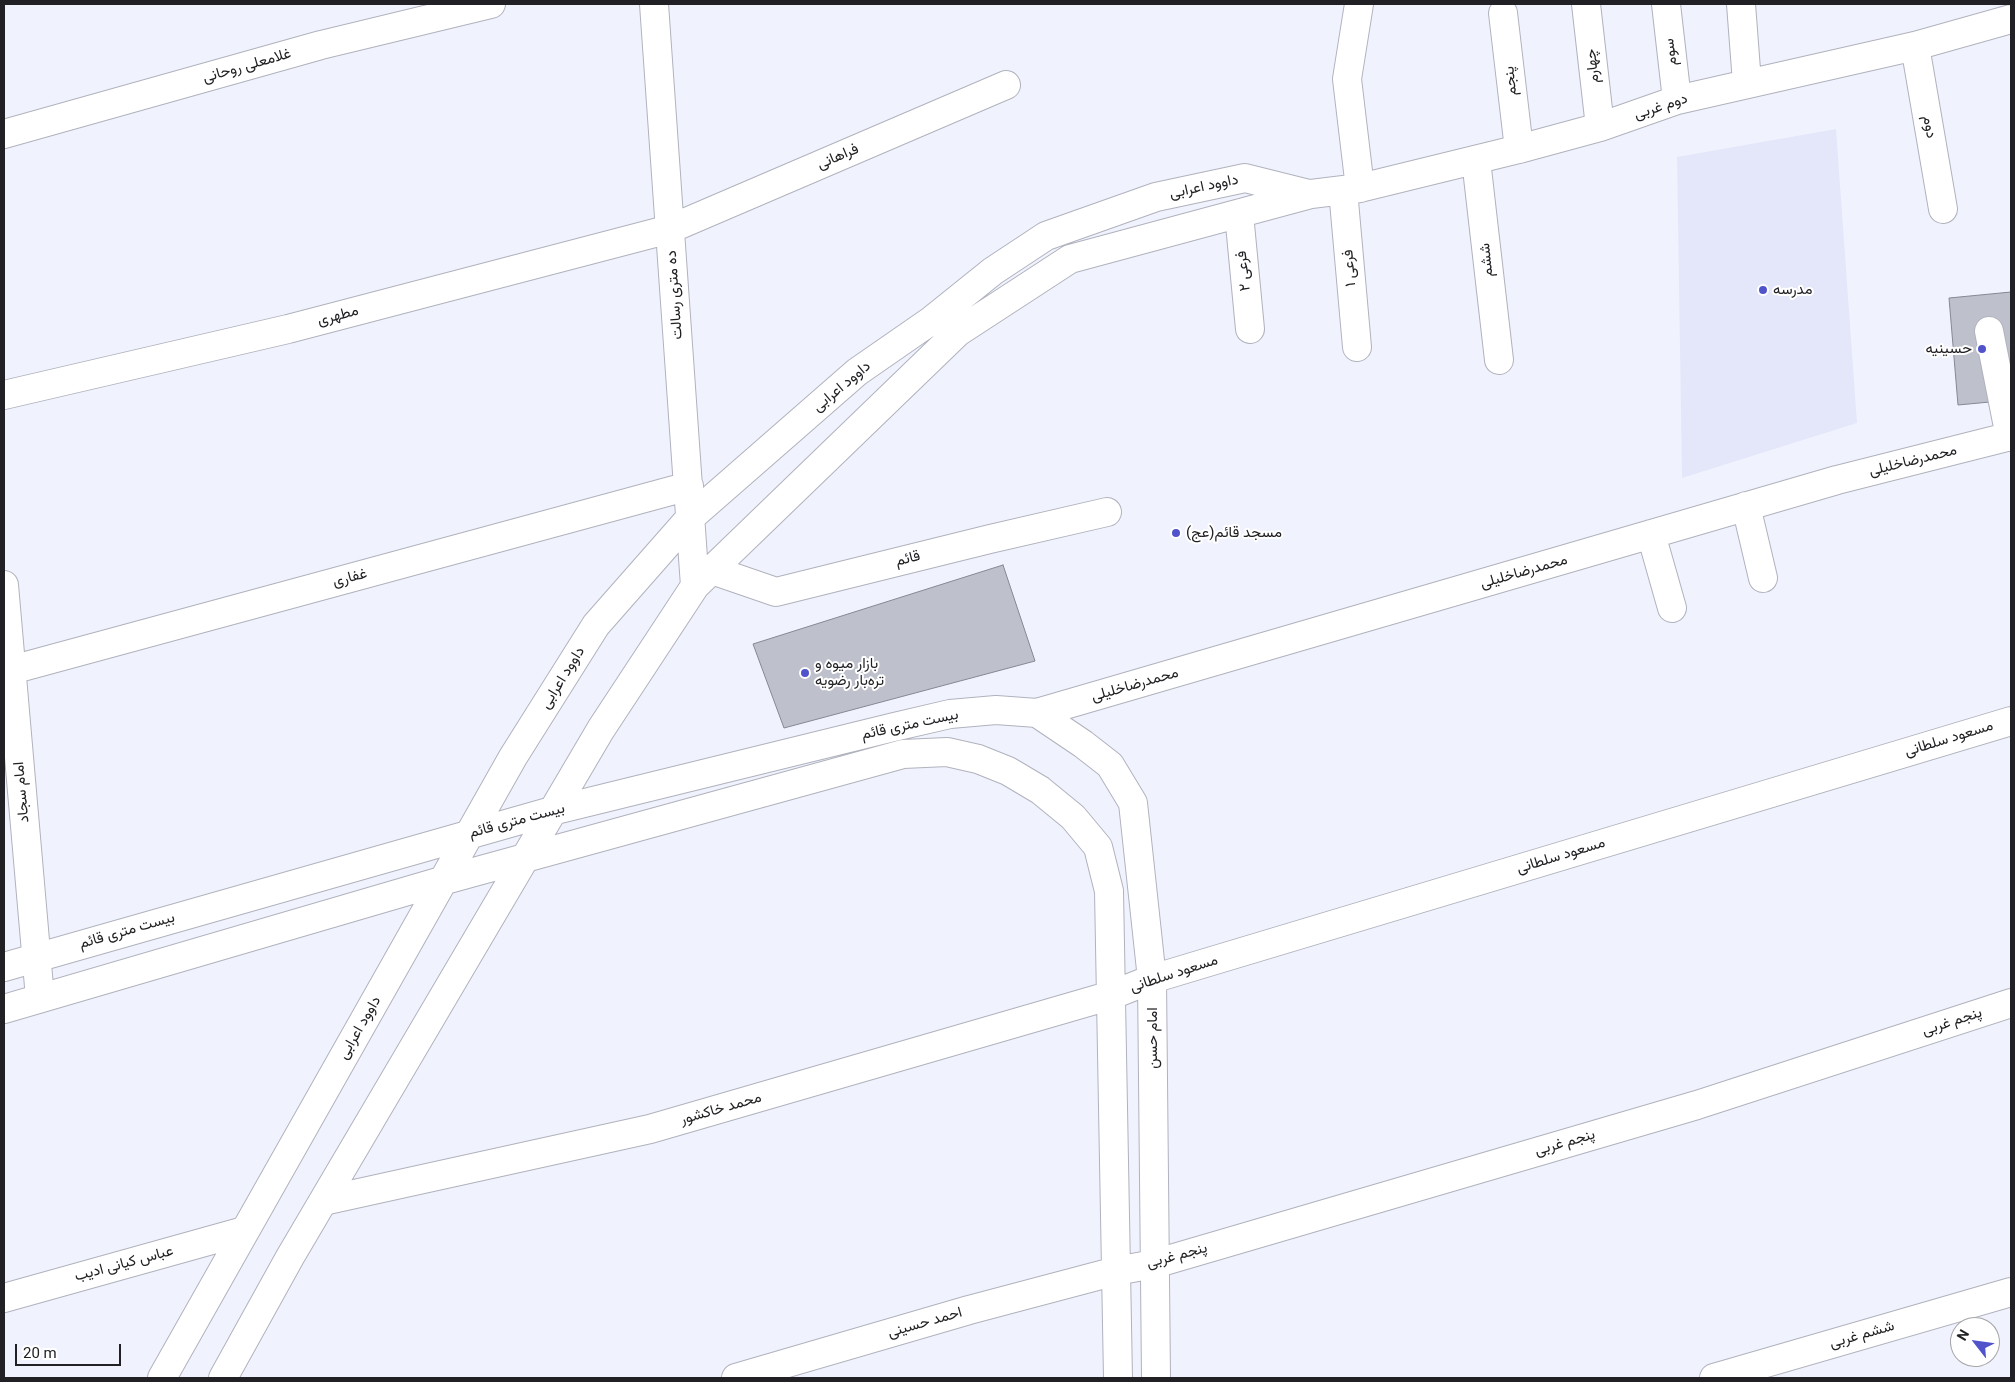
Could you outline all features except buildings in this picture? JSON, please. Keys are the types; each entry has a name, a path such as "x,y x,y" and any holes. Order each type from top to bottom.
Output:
{"street":[{"name":"غلامعلی روحانی","path":"4,134 321,46 491,4"},
{"name":"ده متری رسالت","path":"654,4 691,517 704,578"},
{"name":"فرعی ۱","path":"1357,347 1347,79 1359,4"},
{"name":"چهارم","path":"1586,4 1600,127"},
{"name":"سوم","path":"1666,4 1677,100"},
{"path":"1741,4 1747,83"},
{"name":"پنجم","path":"1503,13 1519,149"},
{"name":"دوم غربی","path":"1311,194 1352,189 1476,160 1600,127 1677,100 1915,46 2011,19"},
{"name":"دوم","path":"1915,46 1943,209"},
{"name":"فراهانی","path":"670,229 1006,85"},
{"name":"ششم","path":"1476,160 1499,360"},
{"name":"داوود اعرابی","path":"162,1378 513,757 596,625 691,517 857,372 932,320 993,271 1046,236 1156,198 1245,178 1311,194"},
{"path":"223,1378 323,1201 601,729 704,578 958,332 1070,259 1311,194"},
{"name":"فرعی ۲","path":"1239,214 1250,329"},
{"name":"مطهری","path":"4,395 288,329 670,229"},
{"path":"1989,331 2011,436"},
{"name":"محمدرضاخلیلی","path":"1037,713 1837,480 2011,436"},
{"name":"غفاری","path":"8,670 689,486"},
{"path":"1746,506 1763,578"},
{"name":"قائم","path":"704,578 776,592 999,536 1107,512"},
{"path":"1651,534 1672,608"},
{"name":"امام سجاد","path":"4,585 8,670 40,998"},
{"name":"بیست متری قائم","path":"4,967 552,811 950,714 996,710 1037,713"},
{"name":"امام حسن","path":"1037,713 1110,765 1133,803 1152,979 1156,1378"},
{"name":"مسعود سلطانی","path":"1112,995 1152,979 2011,721"},
{"name":"بیست متری قائم","path":"4,1009 526,857 903,754 947,752 978,759 1008,771 1040,790 1073,817 1098,847 1109,891 1112,995"},
{"path":"1112,995 1118,1378"},
{"name":"محمد خاکشور","path":"323,1201 650,1129 1112,995"},
{"name":"پنجم غربی","path":"1116,1271 1154,1264 1697,1105 2011,1003"},
{"name":"عباس کیانی ادیب","path":"4,1298 244,1231"},
{"name":"احمد حسینی","path":"736,1378 969,1310 1116,1271"},
{"name":"ششم غربی","path":"1714,1378 2011,1292"}],"shaded area":[{"name":"مدرسه","path":"1836,129 1857,423 1682,478 1677,157"}],"place":[{"name":"مدرسه","path":"1763,290"},
{"name":"حسینیه","path":"1982,349"},
{"name":"مسجد قائم(عج)","path":"1176,533"},
{"name":"بازار میوه و تره‌بار رضویه","path":"805,673"}]}
